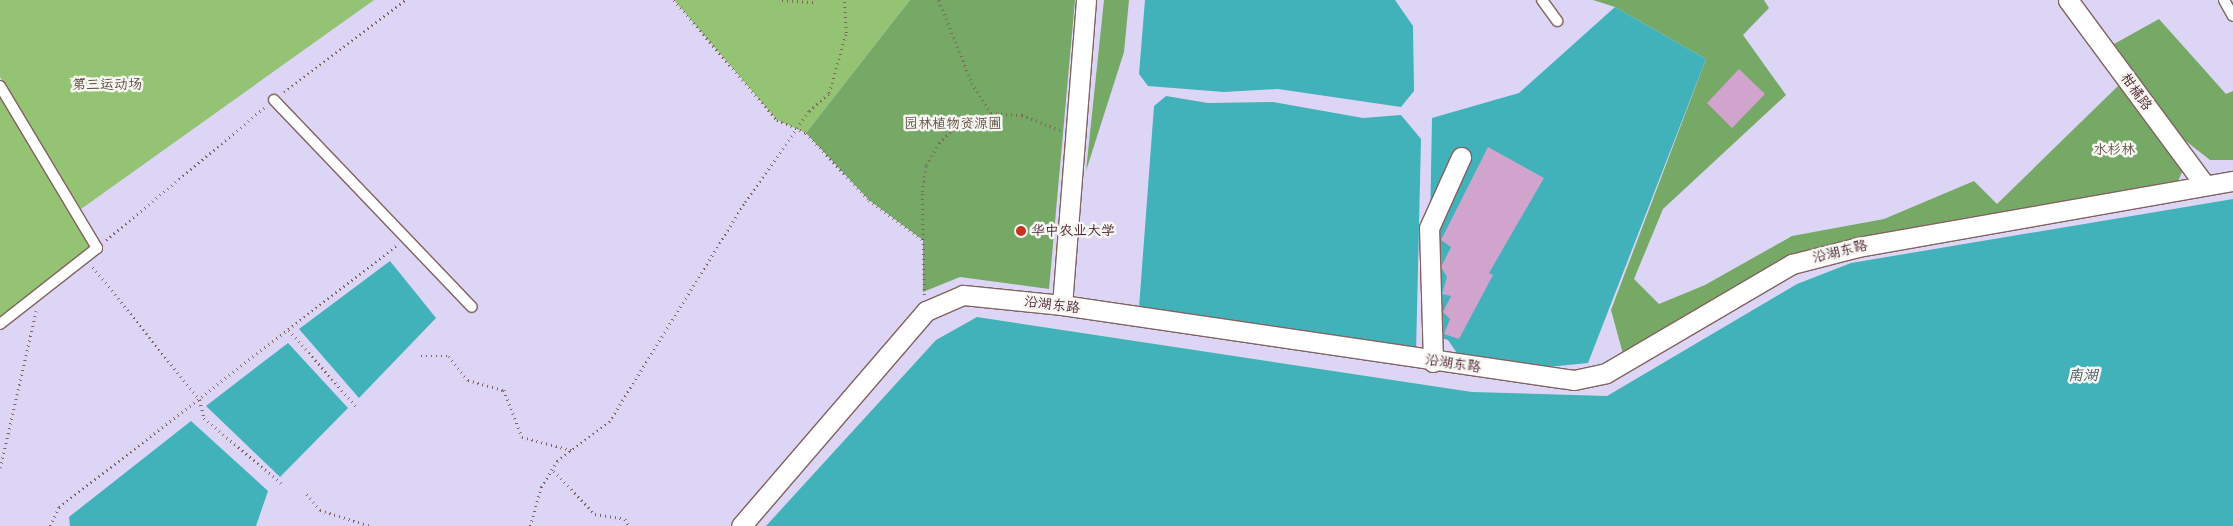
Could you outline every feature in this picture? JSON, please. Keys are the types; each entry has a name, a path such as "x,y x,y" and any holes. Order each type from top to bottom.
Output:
{"street":[{"path":"1062,305 1086,0"},
{"name":"柑橘路","path":"2068,0 2204,184"},
{"path":"1433,362 1429,228 1461,157"},
{"name":"沿湖东路","path":"741,526 926,311 964,295 1062,305 1433,362 1574,380 1606,373 1792,264 1858,246 2204,184 2233,181"}],"lane":[{"path":"1542,0 1557,21"},
{"path":"2224,0 2233,16"},
{"path":"0,86 97,248 0,324"},
{"path":"274,100 472,307"}],"path":[{"path":"97,248 274,100 405,0"},
{"path":"674,0 777,120 798,128 828,152 869,200 923,240"},
{"path":"782,0 814,2"},
{"path":"530,526 541,487 554,471 557,461 608,422 745,202 798,128 829,93 839,70 846,33 844,0"},
{"path":"939,0 972,83 991,113"},
{"path":"926,311 920,215 926,165 953,129 991,113 1030,118 1076,134"},
{"path":"50,526 59,507 200,400 406,238"},
{"path":"86,258 200,400 204,418 282,484"},
{"path":"0,468 41,293"},
{"path":"290,330 357,407"},
{"path":"421,356 449,356 468,380 504,390 522,436 571,450"},
{"path":"554,471 595,514 625,519 629,526"},
{"path":"306,494 320,510 370,526"}],"shaded area":[{"name":"华中农业大学","path":"0,0 2233,0 2233,199 1851,263 1797,284 1607,396 1472,392 977,317 936,340 766,526 0,526"}],"green space":[{"name":"第三运动场","path":"0,0 374,0 81,209 0,77"},
{"path":"674,0 910,0 806,133 777,120"},
{"name":"园林植物资源圃","path":"910,0 1075,0 1049,289 960,277 923,292 923,240 869,200 806,133"},
{"path":"1104,0 1129,0 1124,52 1086,171"},
{"name":"水杉林","path":"1593,0 1764,0 1769,8 1743,35 1786,95 1663,209 1634,279 1659,304 1705,285 1792,236 1884,219 1974,181 1997,204 2119,85 2184,167 2177,184 1997,213 1790,257 1623,354 1611,310 1706,59 1615,7"},
{"path":"2159,19 2226,94 2233,91 2233,160 2210,160 2182,138 2114,44"},
{"path":"0,86 97,248 0,324"}],"water":[{"path":"1145,0 1395,0 1413,26 1414,91 1401,107 1278,89 1224,92 1148,86 1139,74"},
{"path":"1615,7 1706,59 1588,363 1538,368 1459,356 1448,340 1428,334 1432,118 1519,93"},
{"path":"1166,96 1208,103 1273,102 1363,118 1401,115 1421,139 1416,353 1139,308 1154,106"},
{"name":"南湖","path":"2233,199 2233,526 766,526 936,340 977,317 1472,392 1607,396 1797,284 1851,263"},
{"path":"390,261 436,318 359,398 299,329"},
{"path":"288,343 348,408 280,477 206,406"},
{"path":"191,421 268,491 256,526 70,526 69,517"}],"building":[{"path":"1739,69 1765,94 1732,128 1707,103"},
{"path":"1488,147 1544,178 1489,273 1493,275 1459,339 1444,334 1450,319 1443,312 1451,296 1442,294 1447,277 1441,267 1451,247 1441,240"}],"place":[{"name":"华中农业大学","path":"1021,231"}]}
